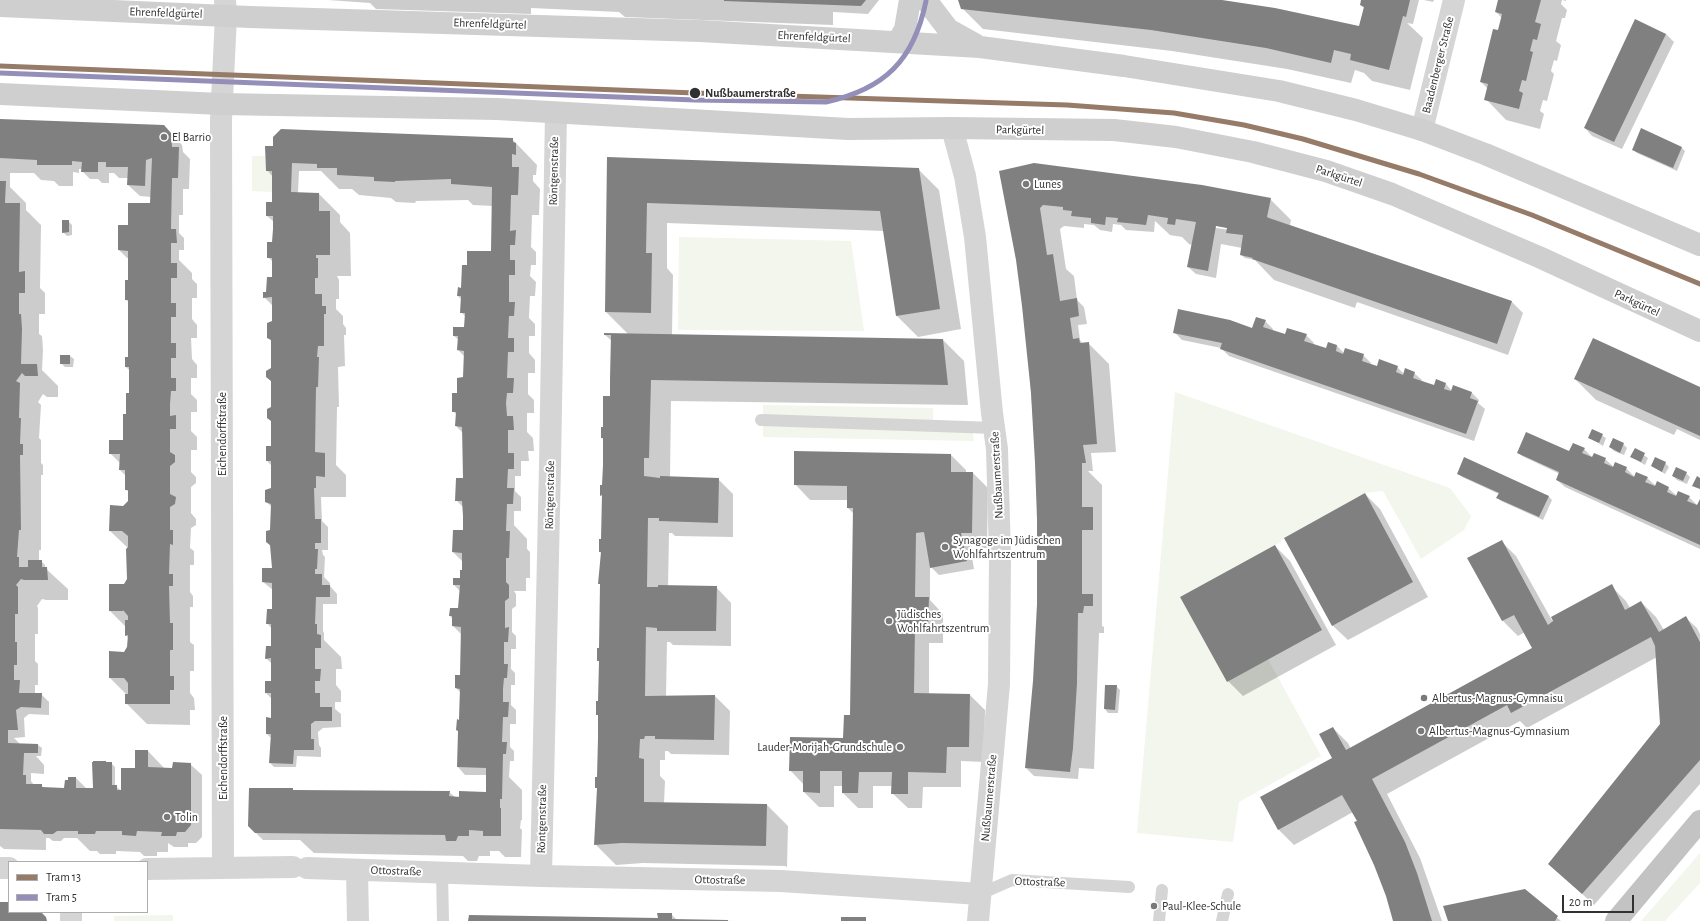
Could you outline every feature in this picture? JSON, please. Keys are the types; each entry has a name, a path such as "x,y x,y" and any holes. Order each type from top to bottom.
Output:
{"highway":[{"path":"1616,921 1700,821"}],"main road":[{"path":"898,42 905,28 910,0"},
{"path":"926,0 948,29 980,47 1139,68 1279,91 1356,110 1422,130 1485,154 1700,245"},
{"name":"Ehrenfeldgürtel","path":"0,6 226,8 685,30 980,47"},
{"path":"0,94 222,104 497,109 848,129 952,128"},
{"name":"Parkgürtel","path":"952,128 1114,130 1160,136 1253,152 1326,171 1392,194 1491,236 1700,331"}],"street":[{"name":"Baadenberger Straße","path":"1422,130 1454,0"},
{"name":"Eichendorffstraße","path":"223,867 222,104 226,8"},
{"name":"Röntgenstraße","path":"541,876 556,113"},
{"name":"Nußbaumerstraße","path":"952,128 964,176 975,237 998,449 1000,556 999,684 978,921"},
{"name":"Ottostraße","path":"148,869 223,867 300,868 541,876 781,881 980,894"},
{"path":"357,870 358,921"}],"lane":[{"path":"761,420 995,428"},
{"path":"442,872 443,921"},
{"name":"Ottostraße","path":"980,894 1012,880 1129,887"},
{"path":"1159,921 1162,890"},
{"path":"1222,921 1228,894"}],"shaded area":[{"path":"252,156 265,156 266,171 272,171 272,192 252,191"},
{"path":"679,237 851,241 864,331 678,330"},
{"path":"1175,392 1450,488 1471,516 1464,530 1421,559 1383,491 1365,493 1284,538 1279,543 1180,597 1227,682 1268,659 1321,756 1239,802 1233,842 1137,833"},
{"path":"763,405 933,408 933,421 971,422 974,441 763,437"},
{"path":"1700,853 1700,883 1665,921 1641,921"},
{"path":"173,915 173,921 114,921 114,916"}],"building":[{"path":"724,0 866,0 861,6"},
{"path":"958,0 1222,0 1275,8 1359,26 1364,7 1360,5 1361,0 1410,0 1406,17 1403,16 1389,70 1350,60 1351,54 1334,50 1331,63 1266,48 1151,30 961,9"},
{"path":"1498,0 1541,0 1535,22 1541,24 1537,40 1533,39 1530,51 1533,52 1526,81 1522,80 1519,91 1523,93 1519,109 1484,100 1488,84 1480,82 1493,29 1498,30 1502,14 1495,12"},
{"path":"1635,19 1666,34 1614,142 1584,128"},
{"path":"0,119 164,125 171,133 172,147 179,147 178,178 172,178 171,229 176,229 177,243 171,243 171,263 177,263 177,278 171,278 171,303 176,303 176,317 171,317 171,343 176,343 176,358 171,358 171,378 176,378 176,391 171,391 170,416 176,415 176,429 170,429 170,452 175,455 175,462 170,466 170,494 176,497 175,504 170,507 170,530 173,530 173,545 170,544 169,574 173,574 173,586 169,586 170,623 173,623 173,650 170,650 170,676 174,676 174,690 170,690 170,704 125,704 125,694 128,694 128,683 124,678 109,678 109,651 124,652 127,647 128,635 125,636 125,620 128,620 128,616 123,610 109,611 109,584 124,584 127,579 126,549 128,547 128,536 122,531 109,531 110,505 123,506 128,501 128,490 125,490 125,470 119,470 120,454 109,454 109,440 123,440 123,414 126,414 126,393 129,393 129,367 125,367 125,357 128,357 128,300 125,300 125,280 128,280 128,251 118,250 118,225 128,225 128,203 150,203 152,158 146,160 145,186 127,185 128,167 106,167 106,162 98,162 98,172 81,172 82,162 72,161 72,165 37,165 37,160 0,158"},
{"path":"1641,128 1682,147 1673,168 1632,150"},
{"path":"281,129 513,138 513,142 516,143 516,155 512,154 512,167 519,167 518,195 511,195 510,231 516,230 515,245 510,245 510,260 515,260 515,275 509,275 509,302 515,302 514,316 509,316 508,338 514,338 514,352 508,352 507,378 514,378 513,393 507,393 506,403 507,416 513,416 514,430 508,430 508,453 514,453 514,469 508,469 507,488 514,488 513,504 507,504 506,531 510,531 509,558 506,558 506,582 509,585 509,598 505,601 505,628 509,627 508,642 504,642 504,664 508,664 507,678 504,678 503,702 509,702 508,717 503,717 502,742 507,742 506,754 503,754 502,799 500,799 501,836 483,836 483,831 469,830 469,836 458,836 456,841 446,841 445,835 255,833 248,826 249,788 293,788 293,790 450,791 449,796 459,797 459,791 486,792 486,768 457,767 458,731 456,730 457,719 459,720 460,689 455,688 455,675 460,675 461,627 452,626 452,616 449,616 450,608 458,608 460,585 453,585 453,578 460,578 460,570 462,570 462,553 452,552 453,530 463,530 462,501 455,501 456,478 463,478 462,427 455,426 456,412 452,412 452,393 457,393 457,378 463,377 464,351 457,350 458,336 453,336 453,327 464,327 465,313 460,313 461,296 457,296 458,287 461,288 462,265 467,265 467,251 491,251 492,187 451,184 451,179 395,182 374,181 374,177 337,175 337,168 317,168 317,164 292,163 291,192 319,193 319,211 330,211 330,255 316,255 316,258 318,258 318,278 315,278 315,294 322,294 322,306 326,306 326,314 324,314 324,346 318,346 317,357 319,357 318,387 316,387 315,452 325,453 325,477 316,476 316,488 314,488 315,519 321,519 321,543 315,543 315,549 318,549 317,569 315,569 315,574 322,574 322,585 330,585 330,597 316,597 315,624 317,624 317,634 321,635 321,648 315,648 315,669 321,669 320,681 315,681 315,693 320,693 320,707 332,707 332,721 315,721 311,724 311,739 314,739 314,750 294,750 293,764 269,763 271,734 266,734 266,717 271,718 271,693 265,693 265,681 271,681 271,658 265,659 266,646 271,646 271,624 266,624 267,609 272,609 272,583 262,582 262,568 272,568 270,545 266,542 266,531 270,530 271,504 265,502 265,490 271,488 271,461 266,461 266,446 271,446 271,421 267,418 267,409 271,407 271,381 266,377 266,371 271,368 271,340 267,338 267,323 272,321 272,297 263,298 263,292 266,292 267,277 272,277 272,258 267,258 267,242 272,242 273,216 266,216 266,202 272,202 272,171 266,171 265,146 273,146 273,137"},
{"path":"607,157 919,168 940,309 896,316 880,211 647,203 646,253 652,253 651,313 605,312"},
{"path":"1034,163 1202,185 1271,198 1267,217 1269,218 1512,301 1497,344 1252,259 1253,258 1240,255 1243,235 1226,233 1227,228 1216,226 1208,271 1187,267 1196,222 1176,219 1175,225 1167,224 1168,218 1148,215 1146,225 1117,222 1118,218 1106,217 1105,225 1091,223 1091,218 1071,216 1072,211 1063,210 1063,207 1043,205 1040,208 1047,255 1053,254 1060,301 1077,298 1079,316 1070,318 1073,339 1079,338 1080,343 1089,342 1097,444 1083,445 1086,463 1082,463 1082,507 1093,507 1093,530 1082,530 1082,594 1093,594 1093,606 1084,606 1083,613 1078,613 1077,683 1070,772 1025,768 1033,681 1037,604 1037,519 1035,463 1031,393 1022,306 1016,260 999,171"},
{"path":"0,181 6,181 5,203 20,203 19,272 25,271 25,293 19,293 19,314 21,314 22,329 21,364 37,364 38,376 25,376 22,373 16,381 20,383 20,444 23,444 23,455 20,455 21,530 19,530 17,557 19,557 19,567 28,567 28,560 42,560 42,567 47,567 48,580 21,579 16,585 18,587 18,614 15,614 17,665 14,665 14,680 20,680 19,693 42,693 41,708 21,707 16,710 18,730 8,730 8,743 38,744 38,753 24,753 23,775 26,775 26,784 42,784 42,787 64,788 65,780 68,780 68,777 76,777 76,788 93,788 92,762 106,761 112,762 112,785 117,785 117,790 121,790 121,768 135,768 135,750 148,750 148,767 172,768 173,762 191,763 191,825 185,832 177,832 176,836 161,836 162,832 137,831 136,836 122,835 122,831 96,831 95,834 78,834 78,831 57,831 53,834 44,834 41,830 0,829"},
{"path":"62,220 69,220 69,232 62,233"},
{"path":"1178,309 1230,320 1252,328 1256,317 1266,320 1263,327 1285,334 1287,328 1307,334 1304,341 1326,348 1328,342 1337,345 1336,351 1343,354 1345,348 1364,354 1362,361 1377,366 1379,359 1398,366 1396,372 1403,375 1405,368 1415,372 1413,378 1434,385 1436,379 1446,383 1444,389 1451,391 1453,385 1472,392 1470,398 1478,401 1466,434 1220,349 1222,343 1173,333"},
{"path":"604,333 943,339 948,385 651,380 649,458 644,458 644,476 660,478 660,476 719,478 718,523 659,521 659,518 648,518 647,587 658,587 658,585 717,586 716,631 657,631 657,628 646,627 645,696 715,695 714,740 655,739 655,736 645,736 644,739 640,739 639,758 644,759 644,802 767,804 766,846 622,843 594,845 597,788 595,788 595,777 597,777 598,738 598,715 596,715 596,701 598,701 599,661 597,661 597,648 599,648 600,584 598,584 601,552 599,552 599,539 601,539 602,495 600,496 600,485 602,485 603,465 603,438 601,438 601,427 603,427 603,396 610,396 611,335 604,335"},
{"path":"1593,338 1700,387 1700,436 1574,379"},
{"path":"60,355 70,355 70,364 60,364"},
{"path":"1592,429 1603,434 1599,443 1588,438"},
{"path":"1526,432 1569,451 1573,443 1585,448 1582,453 1592,457 1594,453 1606,458 1604,463 1613,467 1615,462 1627,467 1625,472 1634,477 1636,472 1648,477 1645,482 1655,486 1657,481 1669,487 1667,492 1676,496 1678,491 1690,496 1687,501 1697,505 1700,499 1700,545 1556,480 1559,472 1517,453"},
{"path":"1613,438 1624,443 1620,453 1609,447"},
{"path":"1635,448 1645,453 1641,462 1630,457"},
{"name":"Jüdisches Wohlfahrtszentrum","path":"794,451 951,454 951,472 973,472 972,533 961,533 967,561 930,568 924,532 916,533 915,597 929,597 928,628 915,628 914,693 970,694 969,747 947,747 946,773 908,772 908,794 891,794 892,772 859,772 858,793 842,793 842,771 820,771 820,793 803,792 803,771 789,771 790,737 843,738 844,715 850,715 853,508 847,508 847,486 794,485"},
{"path":"1464,457 1549,496 1539,517 1496,498 1499,493 1457,474"},
{"path":"1655,457 1666,462 1662,472 1651,466"},
{"path":"1676,467 1687,472 1683,481 1672,476"},
{"path":"1697,476 1700,478 1700,489 1692,486"},
{"path":"1365,493 1413,582 1332,626 1284,538"},
{"name":"Albertus-Magnus-Gymnasium","path":"1502,540 1548,625 1553,621 1551,617 1612,584 1625,610 1641,601 1659,632 1686,616 1700,642 1700,760 1582,894 1548,864 1660,724 1655,646 1651,637 1511,713 1507,705 1372,779 1405,842 1417,873 1432,921 1393,921 1386,896 1374,865 1354,822 1357,821 1342,795 1278,830 1260,797 1332,758 1319,734 1333,727 1346,750 1532,648 1514,615 1502,621 1467,558"},
{"path":"1275,545 1322,630 1227,682 1180,597"},
{"path":"1105,685 1117,685 1115,710 1104,709"},
{"path":"1525,889 1558,916 1555,921 1448,921 1443,906"},
{"path":"0,902 8,902 8,913 42,913 46,917 47,921 0,921"},
{"path":"657,913 672,913 672,919 728,921 468,921 469,915 658,918"},
{"path":"841,917 866,917 866,921 841,921"}],"tram line":[{"name":"5","path":"0,73 695,100 826,102 865,89 894,69 914,40 921,22 926,1"},
{"name":"13","path":"0,66 695,93 1067,105 1174,113 1244,125 1303,139 1419,174 1532,215 1700,284"}],"place":[{"name":"Nußbaumerstraße","path":"695,93"},
{"name":"El Barrio","path":"164,137"},
{"name":"Lunes","path":"1026,184"},
{"name":"Synagoge im Jüdischen Wohlfahrtszentrum","path":"945,547"},
{"name":"Jüdisches Wohlfahrtszentrum","path":"889,621"},
{"name":"Albertus-Magnus-Gymnaisu","path":"1424,698"},
{"name":"Albertus-Magnus-Gymnasium","path":"1421,731"},
{"name":"Lauder-Morijah-Grundschule","path":"900,747"},
{"name":"Tolin","path":"167,817"},
{"name":"Paul-Klee-Schule","path":"1154,906"}]}
